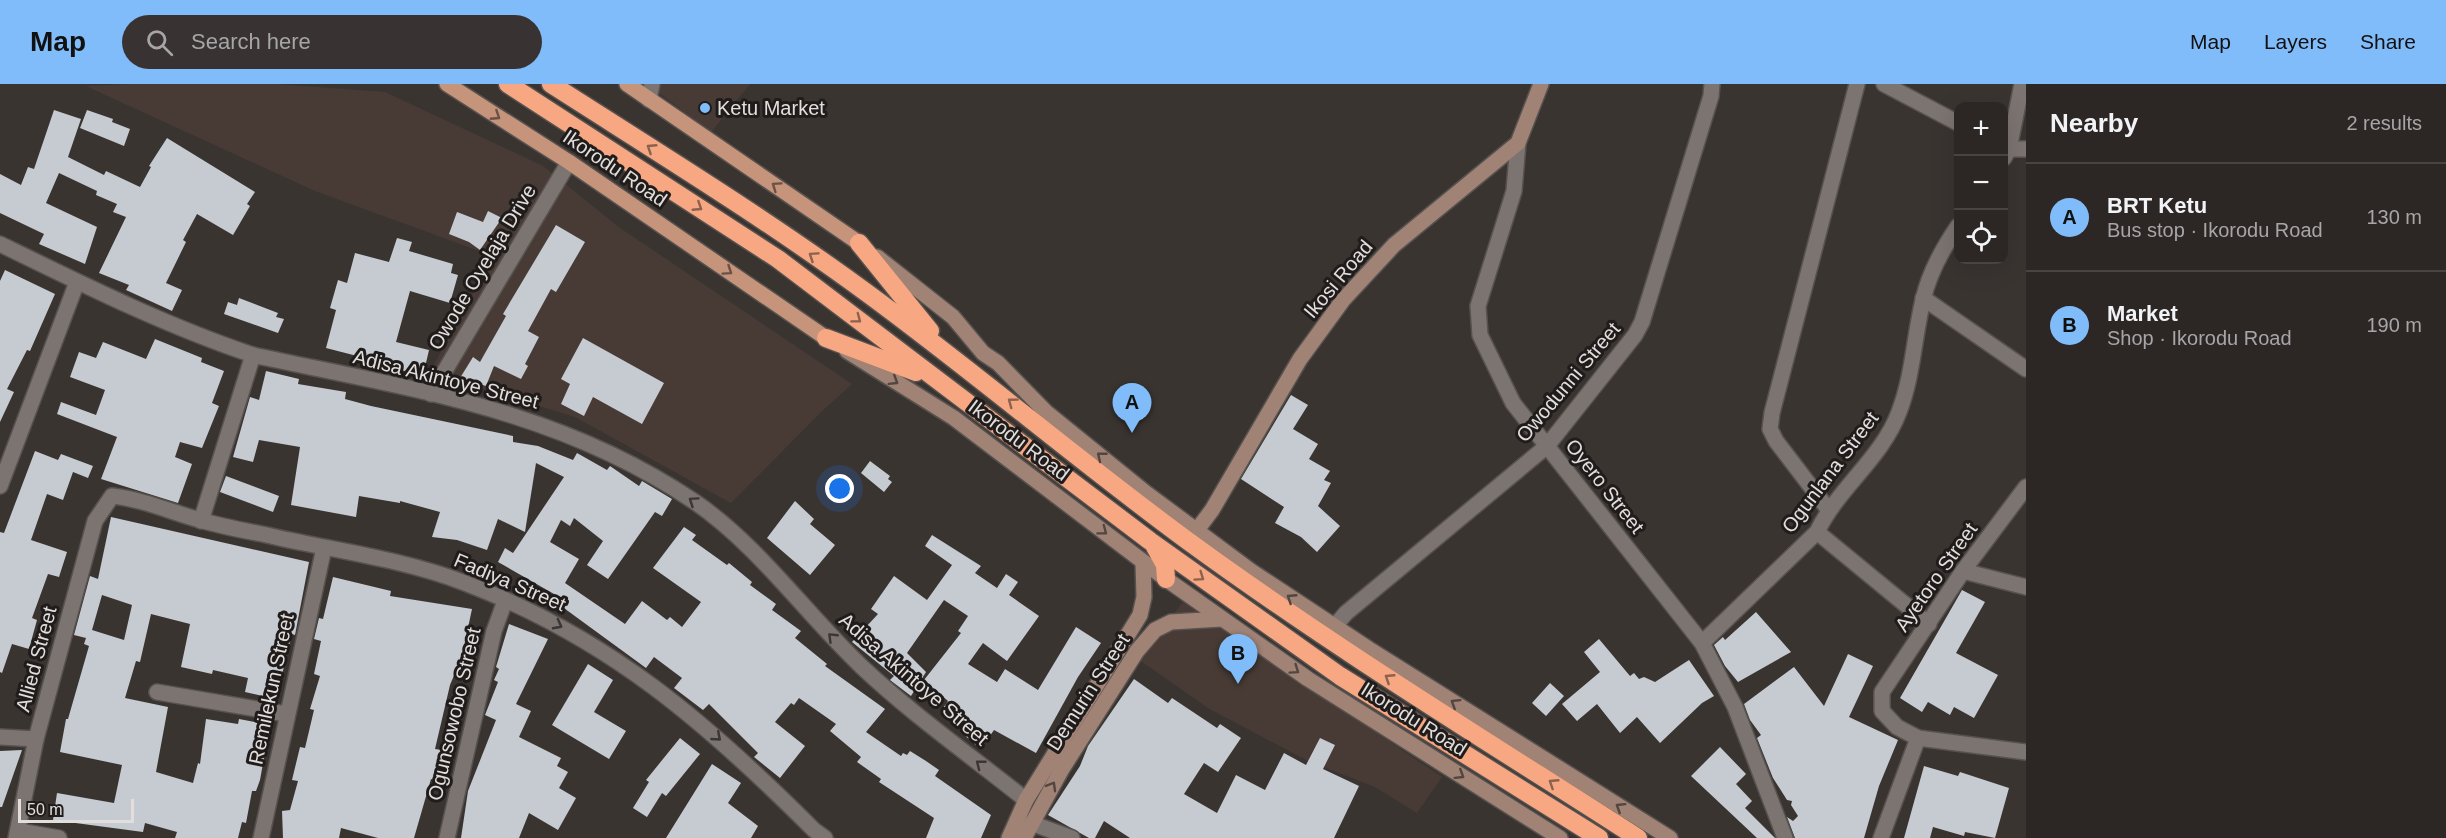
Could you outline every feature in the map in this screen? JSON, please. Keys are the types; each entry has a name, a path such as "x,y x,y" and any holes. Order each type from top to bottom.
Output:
{"highway":[{"name":"Ikorodu Road","path":"508,84 778,259 935,379 1016,437 1150,541 1340,676 1599,838"},
{"name":"Ikorodu Road","path":"550,84 748,211 864,291 946,351 1187,540 1323,636 1638,838"},
{"path":"859,243 946,351"},
{"path":"826,338 935,379"},
{"path":"1150,541 1161,554 1166,579"}],"main road":[{"name":"Ikorodu Road","path":"447,84 569,162 826,338"},
{"name":"Ikorodu Road","path":"627,84 859,243"}],"street":[{"path":"649,100 652,84"},
{"name":"Ikosi Road","path":"1197,530 1212,510 1300,359 1343,300 1394,245 1518,143 1541,84"},
{"name":"Owodunni Street","path":"1334,627 1346,613 1547,446 1635,335 1642,322 1711,96 1712,84"},
{"path":"1828,508 1776,441 1770,429 1772,413 1857,84"},
{"path":"1884,84 1954,120"},
{"path":"2008,139 2022,84"},
{"name":"Oyero Street","path":"1518,143 1514,191 1478,306 1480,335 1513,403 1701,643 1735,707 1785,838"},
{"path":"2008,151 2026,149"},
{"name":"Owode Oyelaja Drive","path":"431,394 569,162"},
{"name":"Ogunlana Street","path":"1701,643 1817,532 1828,508 1875,453 1899,414 1906,390 1923,298 1942,249 1954,233"},
{"name":"Ikorodu Road","path":"859,243 953,317 983,353 998,363 1046,412 1146,493 1251,571 1334,627 1670,838"},
{"name":"Adisa Akintoye Street","path":"0,244 77,282 218,344 253,355 502,410 561,431 653,476 696,503 732,531 863,668 1026,800"},
{"path":"0,486 77,282"},
{"path":"1923,298 2026,368"},
{"name":"Ikorodu Road","path":"826,338 954,418 1166,579 1308,679 1560,838"},
{"path":"201,521 253,355"},
{"name":"Ayetoro Street","path":"1918,738 1897,727 1882,711 1881,692 1963,572 2026,487"},
{"name":"Fadiya Street","path":"112,496 128,498 201,521 409,565 465,583 550,621 599,648 684,708 747,763 814,830 825,838"},
{"name":"Allied Street","path":"18,835 36,739 95,521 112,496"},
{"path":"1817,532 1929,624"},
{"name":"Remilekun Street","path":"261,838 286,714 324,548"},
{"name":"Demurin Street","path":"1009,838 1026,800 1140,615 1144,597 1143,562"},
{"path":"1963,572 2026,587"},
{"name":"Ogunsowobo Street","path":"447,838 494,631 505,601"},
{"name":"Demurin Street","path":"1024,838 1062,769 1137,651 1155,630 1171,622 1222,619"},
{"path":"157,692 286,714"},
{"path":"0,737 36,739"},
{"path":"1881,838 1918,738 2026,752"},
{"path":"1031,823 1072,838"},
{"path":"18,835 59,838"}],"shaded area":[{"path":"275,84 385,92 543,166 620,228 852,384 731,503 575,417 430,372 493,256 315,191 86,86"},
{"name":"Ketu Market","path":"647,84 750,84 711,132"},
{"path":"1183,602 1442,777 1417,813 1375,787 1308,761 1208,708 1138,659"}],"building":[{"path":"54,110 81,119 68,157 104,175 106,171 140,187 151,167 149,166 167,138 255,192 247,204 250,206 233,235 197,214 183,240 186,242 166,283 182,290 172,311 126,290 129,285 99,273 126,217 113,212 117,204 96,195 97,191 59,173 46,203 97,227 85,264 39,244 44,234 0,213 0,174 21,185 28,167 34,169"},
{"path":"87,110 113,119 112,122 130,129 124,146 80,128"},
{"path":"488,211 502,218 480,250 469,242 449,234 457,212 483,222"},
{"path":"556,225 585,242 556,292 551,289 528,331 539,337 525,364 528,366 521,379 494,366 486,386 460,378 473,357 480,362 506,316 503,314"},
{"path":"397,238 412,242 409,251 453,264 451,273 458,275 450,303 410,291 396,342 429,350 426,363 423,362 421,368 415,367 414,373 360,361 361,357 326,348 336,310 330,308 338,280 347,283 355,253 389,262"},
{"path":"5,270 55,294 30,351 27,350 7,389 14,392 0,422 0,281"},
{"path":"239,298 278,313 276,317 284,319 278,333 224,314 228,302 237,305"},
{"path":"583,338 664,383 642,424 593,397 584,416 561,404 570,384 561,379"},
{"path":"155,339 202,358 201,362 224,371 212,403 219,406 202,448 180,442 175,457 192,464 178,503 101,479 117,437 57,414 61,402 96,415 105,390 70,377 79,352 96,358 103,342 146,359"},
{"path":"266,371 299,379 298,384 346,392 345,399 371,406 513,436 513,442 538,446 573,460 577,453 607,470 610,466 639,486 642,481 672,499 662,516 655,512 608,579 587,565 603,541 574,518 570,526 561,520 550,542 579,559 565,583 625,624 642,601 667,620 670,617 682,627 701,602 653,568 684,527 696,535 692,540 727,565 729,563 752,582 750,585 776,604 772,610 801,631 795,638 827,664 825,666 885,709 866,732 901,756 903,753 907,755 910,751 926,761 939,770 935,776 991,815 981,838 926,838 934,818 879,782 881,779 857,762 861,757 830,731 836,724 799,698 794,705 791,703 775,722 805,746 780,778 754,757 758,753 709,704 703,710 674,688 682,678 654,657 646,668 557,603 561,598 498,562 505,548 513,553 564,477 536,463 525,532 498,519 487,550 457,540 432,537 440,512 400,501 400,503 359,496 356,517 291,505 300,447 259,440 253,462 233,457 250,397 259,400"},
{"path":"1291,395 1308,405 1293,429 1318,444 1309,459 1330,471 1324,480 1331,483 1318,506 1340,526 1317,552 1301,537 1275,523 1284,507 1241,479"},
{"path":"35,451 58,460 61,454 93,466 88,478 73,472 63,500 47,494 31,540 67,552 59,577 48,574 32,618 37,620 29,649 12,644 2,673 0,672 0,532 4,533"},
{"path":"870,461 890,476 888,479 892,482 884,492 861,473"},
{"path":"226,476 279,496 273,512 220,492"},
{"path":"795,501 814,519 810,524 835,545 810,575 767,538"},
{"path":"111,517 309,562 295,635 292,634 276,699 245,692 248,678 213,670 212,674 181,667 190,624 151,614 140,662 136,661 125,698 168,707 156,772 193,783 198,763 200,764 206,719 238,724 239,719 270,725 260,780 256,791 252,791 246,823 242,822 238,838 175,838 177,832 145,823 143,832 53,820 57,793 114,803 122,765 60,752 66,719 68,719 89,646 84,644 86,638 74,635 90,576 98,579","holes":["102,595 132,605 124,640 92,630"]},
{"path":"932,535 981,566 975,573 997,588 1006,574 1018,582 1009,595 1039,616 1007,661 983,643 968,664 997,682 1005,669 1038,690 1076,627 1101,643 1078,677 1036,753 994,730 981,749 963,734 966,730 941,711 948,701 924,680 961,633 958,631 968,616 944,600 907,653 926,672 911,696 890,680 894,676 852,642 878,614 871,609 894,576 927,600 952,565 925,546"},
{"path":"333,577 391,591 390,596 472,609 462,656 450,685 435,749 442,750 414,838 378,838 341,828 339,838 283,838 282,811 290,810 298,781 292,780 300,747 305,748 314,710 310,709 320,676 314,674 321,641 314,639 319,618 323,619"},
{"path":"1962,590 1985,602 1956,653 1998,675 1974,718 1954,707 1950,715 1928,702 1922,712 1900,698"},
{"path":"1756,612 1791,652 1738,682 1725,666 1714,645 1723,637 1725,640"},
{"path":"509,624 548,639 516,704 531,711 519,737 561,758 557,766 568,772 559,788 576,798 558,830 529,813 519,838 461,838 468,791 496,720 485,715 498,682 494,680 499,669 496,667"},
{"path":"1599,639 1630,676 1634,673 1639,679 1644,677 1655,682 1689,660 1714,696 1702,703 1660,743 1637,717 1620,733 1597,704 1577,721 1562,704 1600,672 1584,652"},
{"path":"1848,654 1873,666 1849,717 1898,740 1879,786 1864,838 1795,838 1787,817 1793,821 1798,816 1791,805 1792,801 1787,800 1773,778 1757,738 1761,735 1750,720 1744,704 1794,667 1824,706"},
{"path":"588,664 613,680 594,712 626,731 609,759 552,725"},
{"path":"1134,679 1168,703 1172,698 1217,728 1220,724 1241,738 1218,772 1204,763 1184,794 1217,813 1236,775 1265,790 1284,753 1306,765 1320,738 1335,745 1323,769 1359,786 1334,838 1130,838 1104,821 1095,838 1089,838 1048,815 1080,766 1088,746"},
{"path":"1550,683 1564,696 1546,716 1532,703"},
{"path":"680,738 700,754 666,796 662,793 647,817 633,808 649,782 646,780"},
{"path":"1720,747 1746,774 1736,784 1752,801 1745,808 1775,838 1757,838 1691,776"},
{"path":"22,750 2,807 0,807 0,751"},
{"path":"712,764 741,783 728,803 758,826 751,838 666,838"},
{"path":"1924,766 1958,776 1960,772 2009,788 1995,838 1965,832 1964,836 1933,827 1930,838 1904,838"}],"place":[{"name":"Ketu Market","path":"705,108"},
{"name":"BRT Ketu","path":"1132,433"},
{"name":"Market","path":"1238,684"}]}
